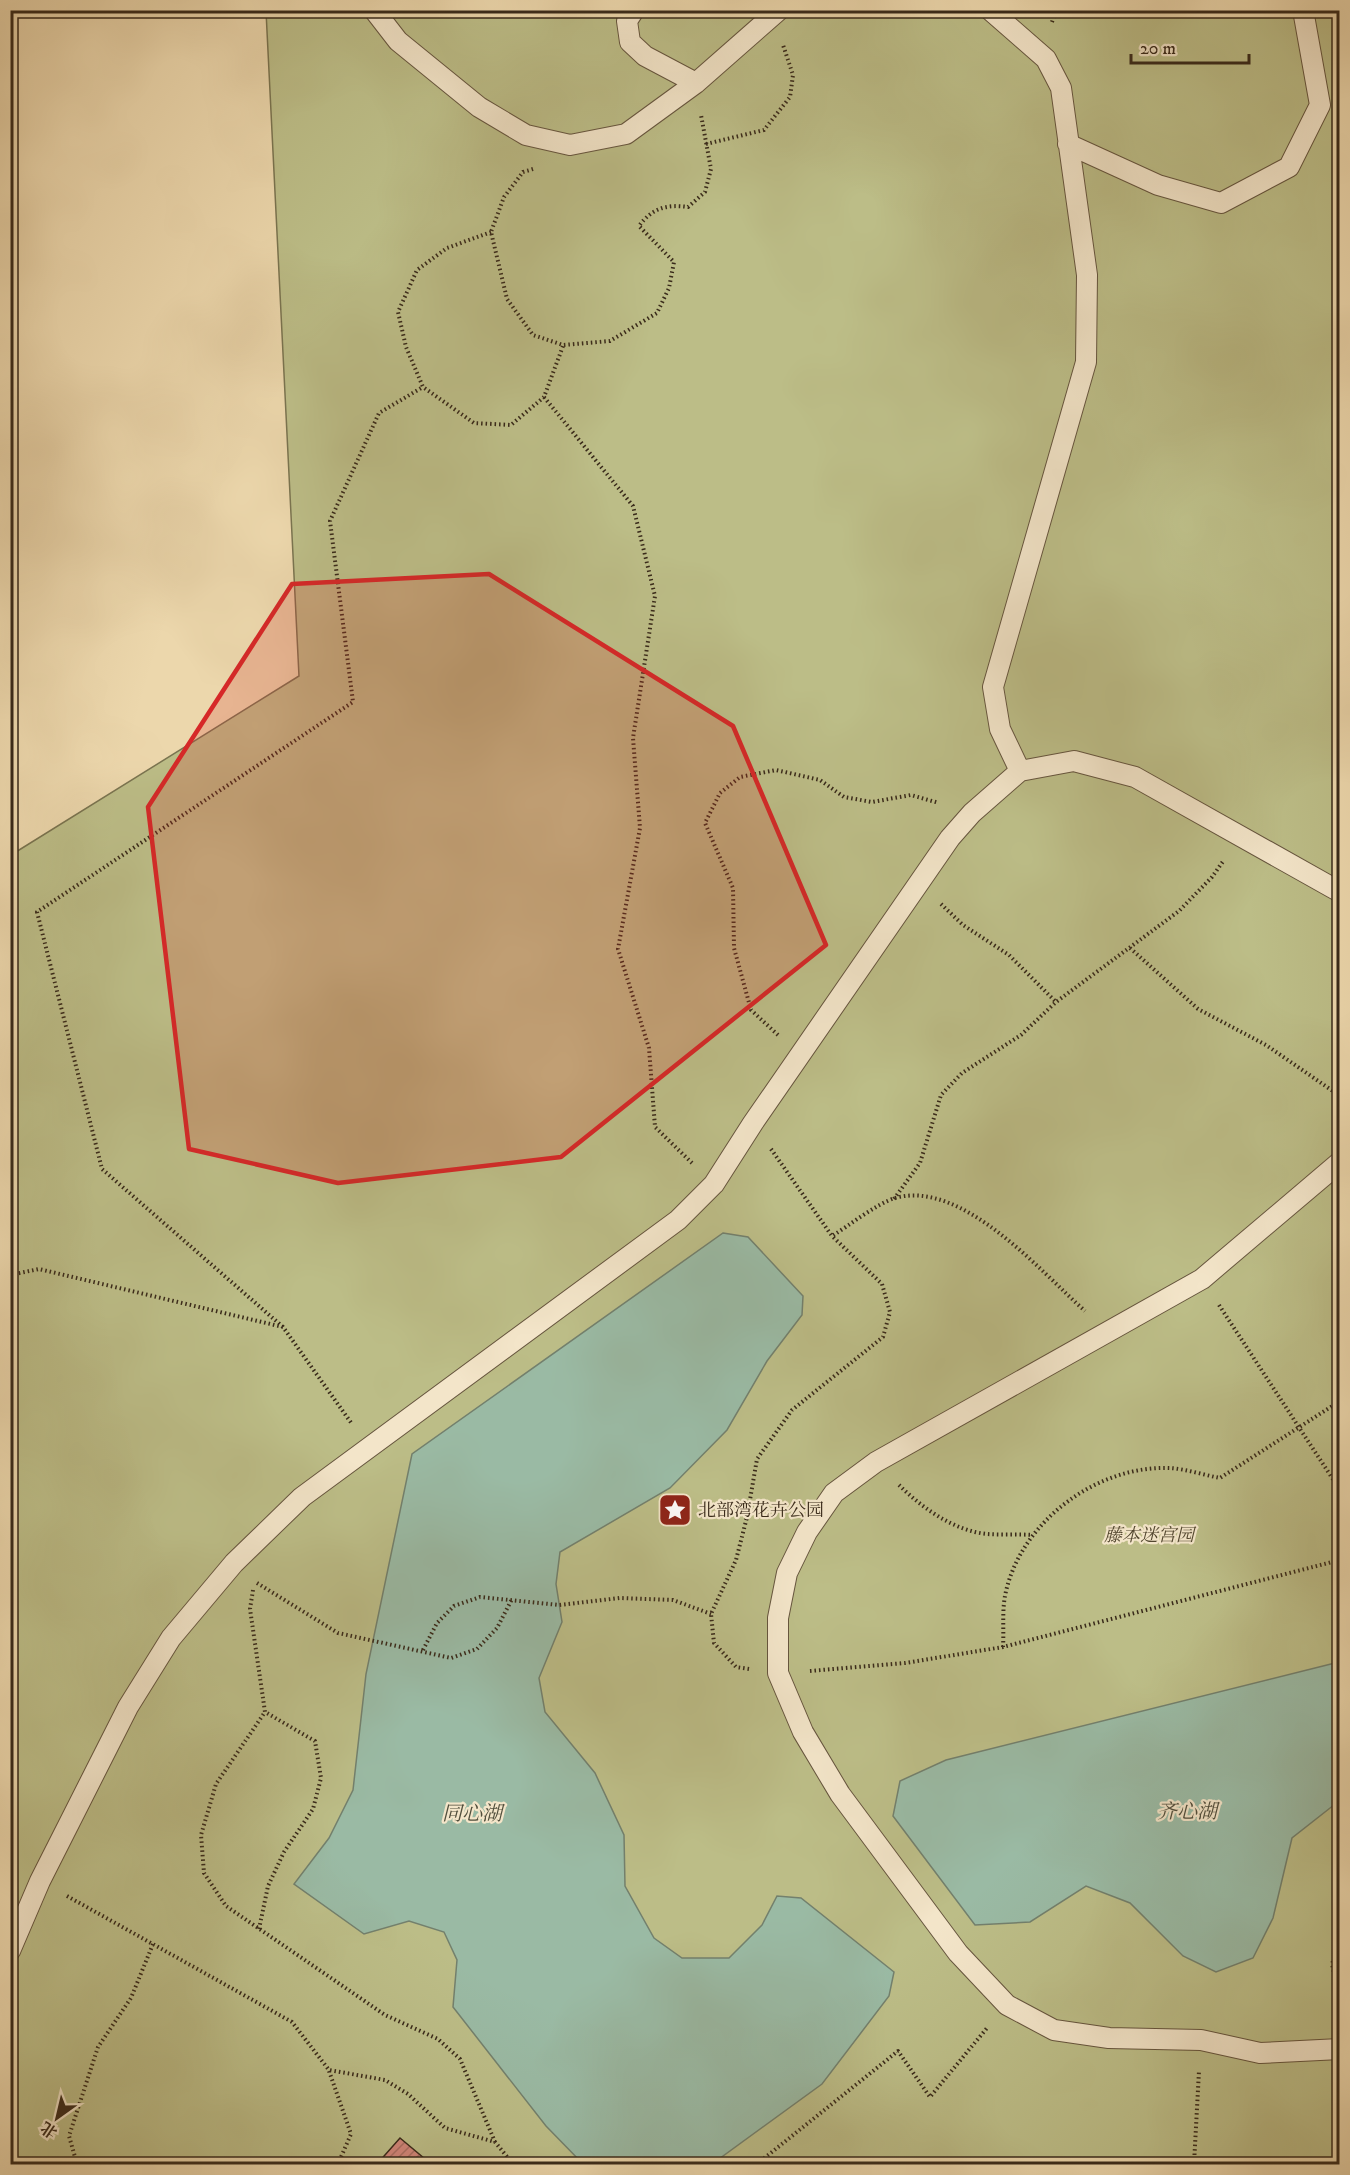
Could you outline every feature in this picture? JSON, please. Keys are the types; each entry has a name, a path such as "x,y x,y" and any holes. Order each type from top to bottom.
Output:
{"lane":[{"path":"374,10 398,41 479,107 526,135 570,144 626,134 696,83 777,13"},
{"path":"634,10 627,21 630,42 645,56 696,83"},
{"path":"990,10 1046,59 1061,88 1087,275 1086,362 993,687 1000,729 1020,771"},
{"path":"1068,144 1158,185 1221,203 1289,167 1320,105 1303,10"},
{"path":"10,1951 40,1881 128,1707 171,1638 234,1563 302,1497 678,1220 714,1184 753,1123 950,838 972,813 1020,771 1074,761 1135,777 1340,892"},
{"path":"1340,1162 1202,1279 876,1462 834,1493 807,1532 787,1574 778,1618 778,1673 803,1732 840,1794 958,1953 1007,2005 1054,2030 1109,2038 1201,2040 1260,2053 1340,2049"}],"path":[{"path":"706,144 764,130 790,97 793,75 777,13"},
{"path":"570,144 552,163 523,172 504,197 491,232 507,299 533,335 563,345 610,341 657,313 669,288 674,262 639,226 649,213 671,204 688,207 705,192 711,169 696,83"},
{"path":"491,232 447,248 417,270 398,312 406,347 423,387 474,423 512,425 544,397 563,345"},
{"path":"369,1447 283,1328 102,1169 37,912 353,702 330,521 379,413 423,387"},
{"path":"544,397 633,506 655,596 633,738 640,828 618,950 650,1048 655,1127 714,1184"},
{"path":"801,1055 751,1010 734,948 733,888 713,848 705,823 720,793 740,777 776,770 820,780 844,797 872,802 911,795 972,813"},
{"path":"894,1199 920,1164 941,1095 962,1073 1021,1035 1056,1002 1179,911 1212,876 1240,836"},
{"path":"920,884 963,925 1009,955 1056,1002"},
{"path":"1130,948 1198,1009 1266,1045 1340,1096"},
{"path":"753,1123 832,1236 882,1284 890,1312 883,1337 792,1410 757,1459 747,1517 736,1560 711,1614 714,1643 736,1667 778,1673 905,1663 1003,1647 1340,1560"},
{"path":"832,1236 894,1199 912,1196 940,1198 965,1209 991,1226 1108,1332"},
{"path":"10,1275 39,1269 283,1328"},
{"path":"1202,1279 1340,1490"},
{"path":"1003,1647 1005,1596 1017,1563 1033,1535 1064,1504 1103,1481 1127,1473 1170,1468 1220,1478 1340,1401"},
{"path":"876,1462 913,1500 949,1522 984,1534 1033,1535"},
{"path":"512,1599 497,1628 477,1649 451,1658 338,1633 255,1582 250,1609 266,1712 216,1784 201,1834 204,1873 226,1906 385,2015 438,2038 460,2058 495,2142 513,2164"},
{"path":"423,1650 437,1623 454,1606 480,1597 559,1605 620,1598 673,1600 711,1614"},
{"path":"259,1929 268,1886 284,1852 313,1809 321,1778 315,1741 266,1712"},
{"path":"40,1881 292,2022 329,2070 351,2133 338,2164"},
{"path":"1340,1940 1332,1964 1340,2000"},
{"path":"77,2164 69,2136 98,2047 131,1998 153,1944"},
{"path":"757,2164 898,2051 930,2097 1007,2005"},
{"path":"1194,2164 1201,2040"},
{"path":"329,2070 385,2080 408,2094 445,2128 495,2142"},
{"path":"1334,2164 1340,2157"}],"highlighted area":[{"path":"489,574 733,726 826,945 561,1157 338,1183 189,1149 148,807 292,584"}],"green space":[{"name":"北部湾花卉公园","path":"266,11 1339,11 1339,2164 11,2164 11,855 299,676"}],"water":[{"name":"同心湖","path":"723,1233 748,1237 803,1296 802,1315 767,1361 727,1430 670,1488 560,1552 556,1584 562,1622 539,1678 545,1712 595,1773 624,1835 625,1886 654,1938 682,1958 729,1958 762,1925 777,1896 801,1898 894,1972 889,1996 822,2084 712,2164 583,2164 546,2126 453,2007 457,1960 444,1932 409,1921 364,1934 294,1884 329,1838 353,1790 366,1674 412,1454"},
{"name":"齐心湖","path":"1339,1662 1339,1801 1292,1838 1273,1918 1253,1958 1216,1972 1183,1956 1130,1903 1086,1886 1030,1922 975,1925 893,1816 900,1781 946,1760"}],"building":[{"path":"400,2138 431,2164 377,2164"}],"place":[{"name":"北部湾花卉公园","path":"675,1510"}],"park label":[{"name":"藤本迷宫园","path":"1149,1535"}]}
